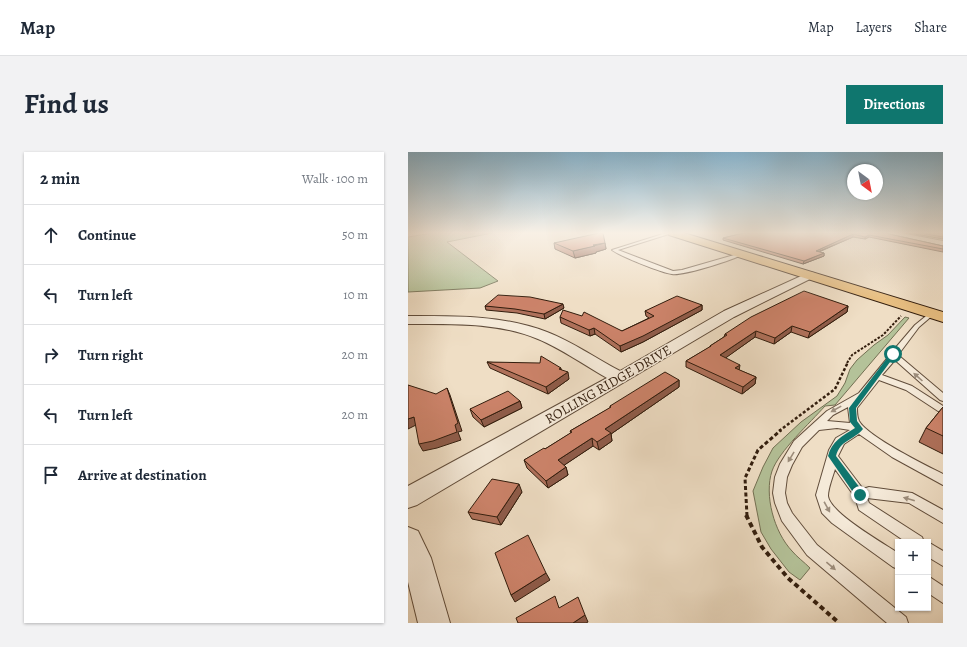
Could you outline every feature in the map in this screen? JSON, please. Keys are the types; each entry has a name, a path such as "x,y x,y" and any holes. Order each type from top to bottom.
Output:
{"main road":[{"path":"744,255 937,316"}],"street":[{"name":"ROLLING RIDGE DRIVE","path":"408,498 620,378 729,314 810,276"},
{"path":"408,320 453,320 482,322 531,331 620,378"},
{"path":"408,540 416,558 434,623"}],"lane":[{"path":"626,255 673,273 683,272 738,255"},
{"path":"937,316 917,326 893,354 852,408 854,422 860,429 891,450 943,480"},
{"path":"893,354 943,398"},
{"path":"876,376 909,388 941,408"},
{"path":"860,396 830,413 798,444 786,464 781,478 781,504 787,517 812,550 900,623"},
{"path":"816,427 831,423 844,424 860,429"},
{"path":"860,429 840,441 834,450 822,495 827,509 837,518 895,560"},
{"path":"832,456 860,495 864,506 914,539"},
{"path":"860,495 869,492 912,498 943,517"},
{"path":"931,551 943,559"},
{"path":"931,586 943,595"}],"path":[{"path":"839,623 788,578 762,547 746,514 745,478 758,450 789,422 835,389 844,368 852,355 882,335 904,313"}],"green space":[{"path":"408,255 464,255 498,281 480,288 408,292"},
{"path":"905,317 909,318 835,405 825,406 788,446 772,471 769,491 772,513 776,524 786,543 810,568 800,580 789,572 771,549 761,532 753,491 773,448 801,422 837,396 845,383 850,369 857,360 888,335"}],"building":[{"path":"783,255 819,255 804,261"},
{"path":"804,291 848,306 810,332 792,326 775,338 756,331 720,355 740,365 735,368 756,377 743,387 686,361 711,346 727,335 725,334 751,317"},
{"path":"498,295 530,297 563,304 544,314 485,306"},
{"path":"677,296 702,305 643,336 620,346 594,328 589,330 560,317 563,310 582,316 584,312 622,331 654,316 645,311"},
{"path":"541,356 561,368 559,369 568,372 546,387 487,362 540,363"},
{"path":"665,372 679,380 605,429 611,433 597,442 592,438 558,460 566,467 546,481 524,460 544,448 545,449 572,432 570,431 611,407 610,406"},
{"path":"408,385 436,394 447,388 458,423 455,425 457,432 433,441 419,444 414,417 408,419"},
{"path":"508,391 520,401 481,420 470,409"},
{"path":"943,407 943,436 926,428"},
{"path":"492,479 519,484 497,517 468,512"},
{"path":"528,535 546,573 511,595 495,553"},
{"path":"555,596 559,608 578,597 585,615 573,623 518,623 516,618"}],"route":[{"path":"860,495 832,456 840,441 860,429 854,422 852,408 893,354"}]}
